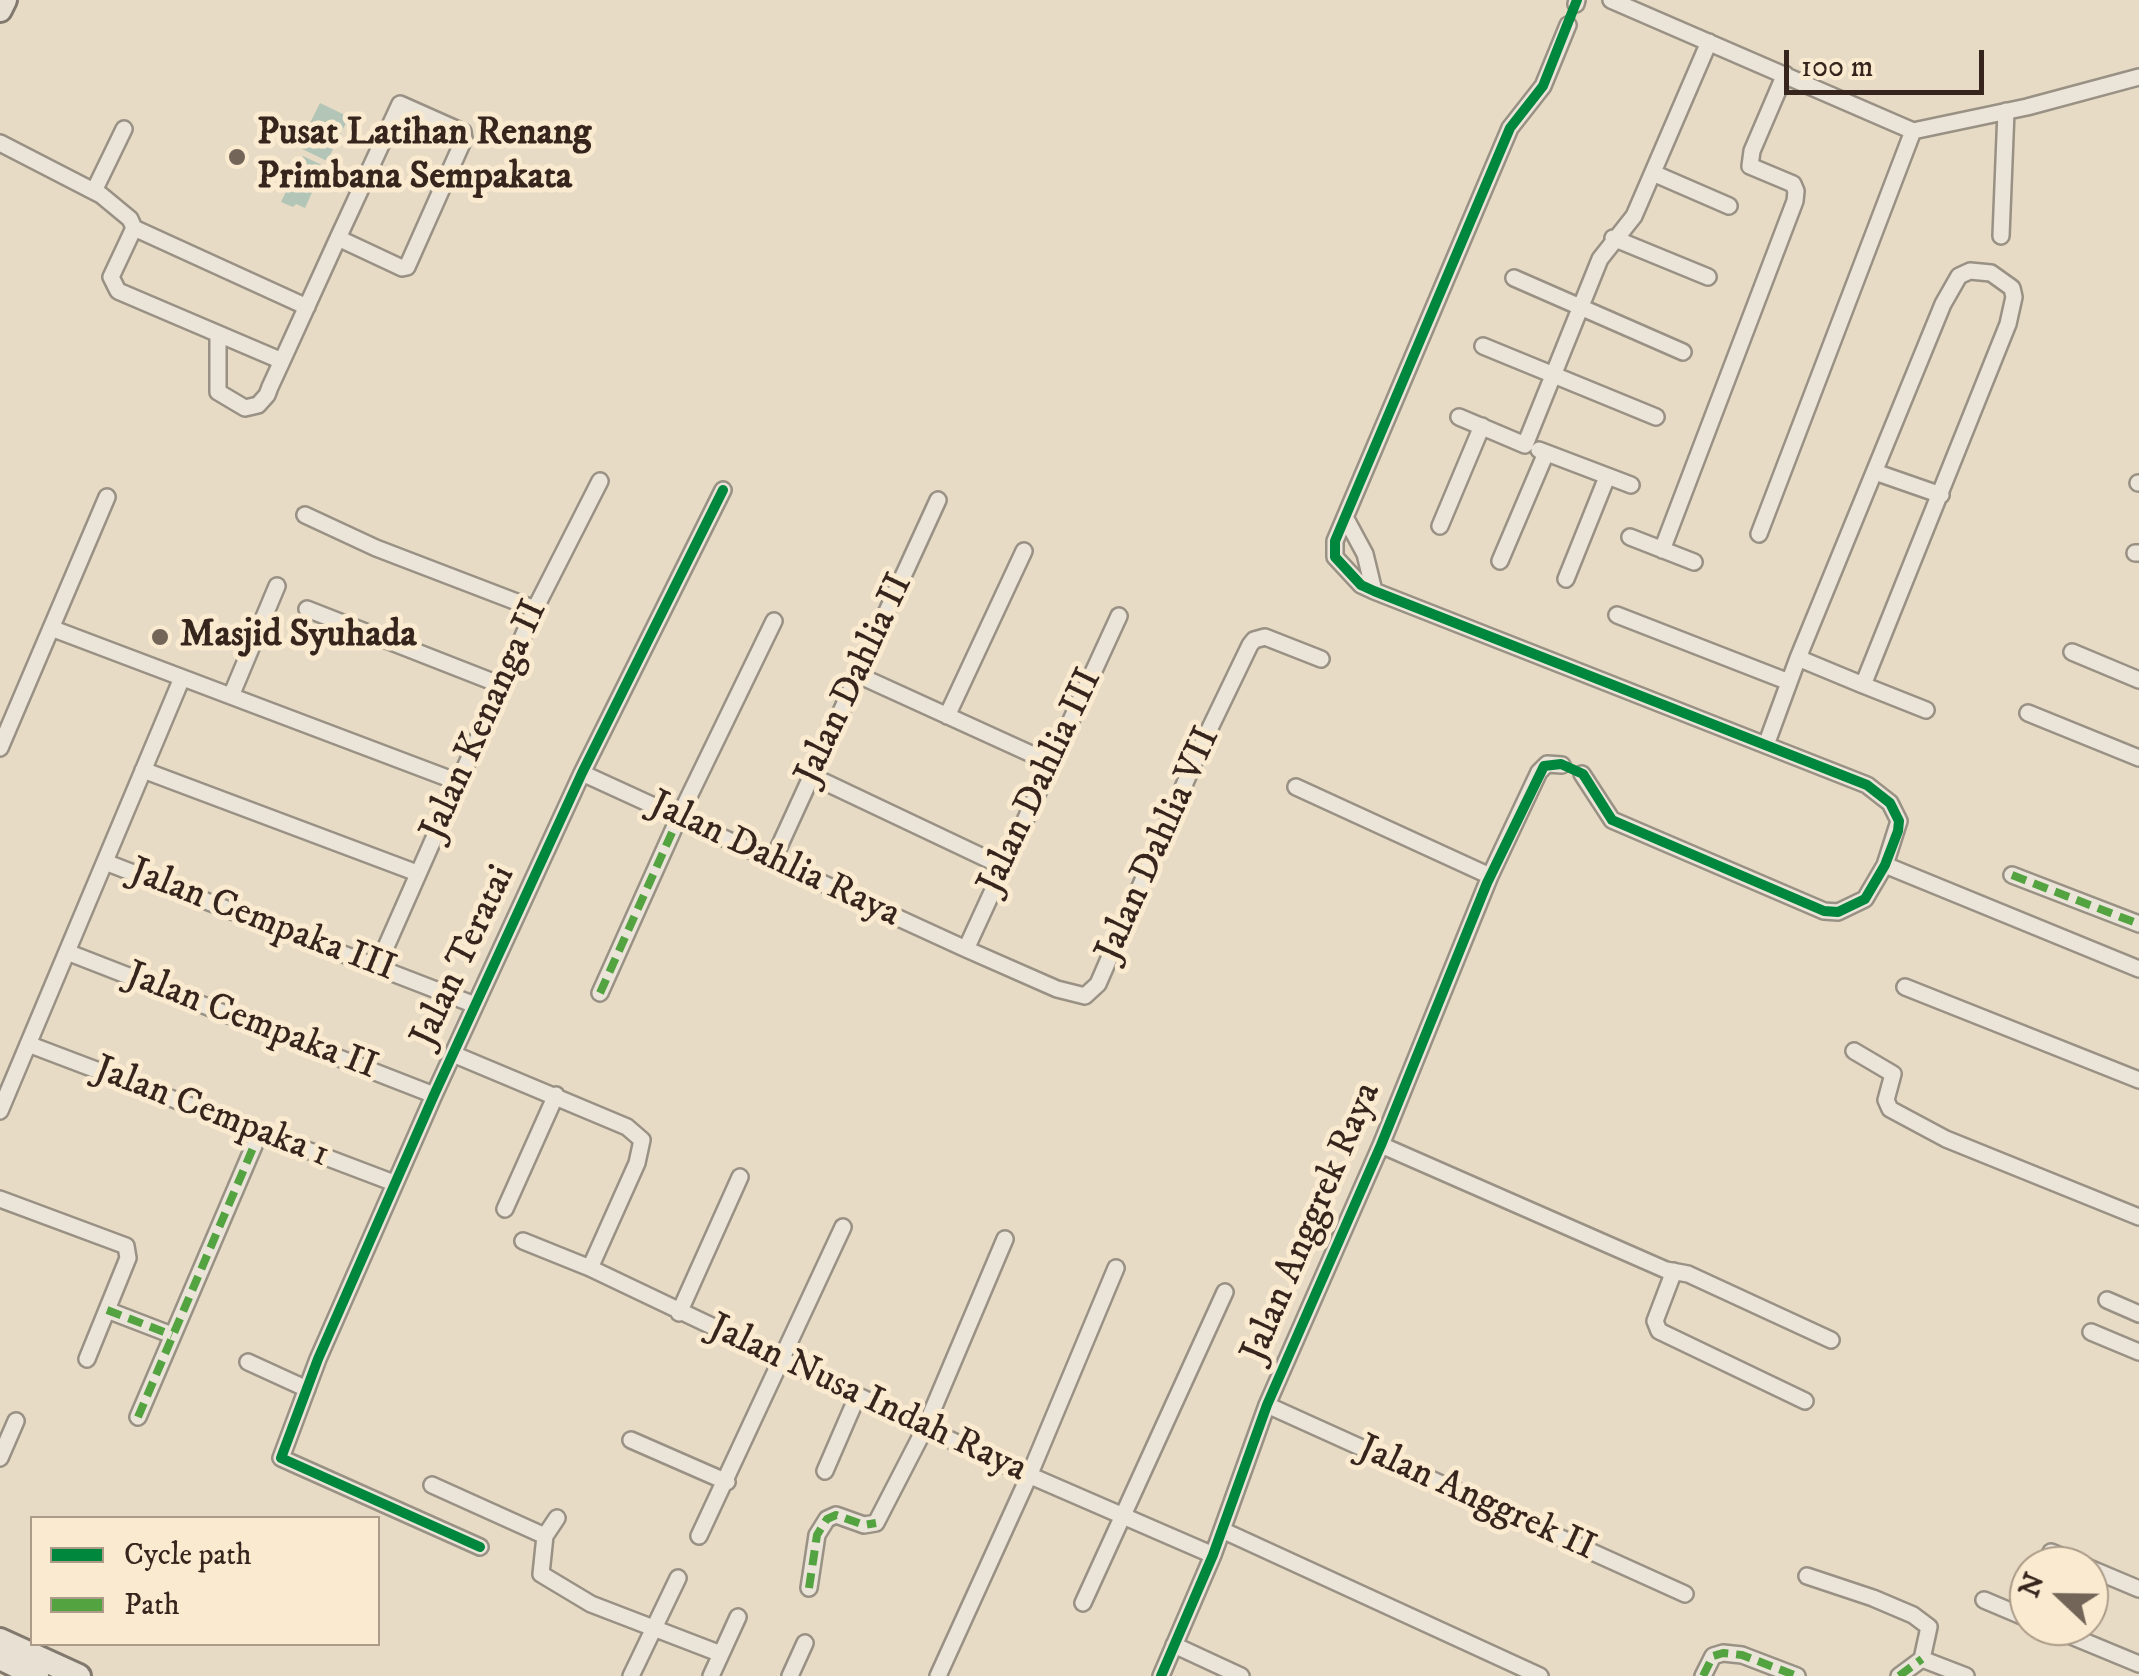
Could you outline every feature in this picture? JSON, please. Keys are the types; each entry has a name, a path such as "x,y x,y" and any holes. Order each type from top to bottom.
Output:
{"main road":[{"path":"0,10 4,0"},
{"path":"0,1640 79,1676"},
{"path":"0,1658 37,1676"}],"street":[{"path":"1611,0 1913,132 2139,77"},
{"path":"1568,25 1543,86 1510,128 1336,541 1335,557 1362,585 1374,591 1880,792 1899,822 1885,865 1865,899 1838,912 1824,910 1612,820 1582,774"},
{"path":"1526,446 1600,259 1613,238 1630,224 1709,42"},
{"path":"1662,550 1795,202 1792,184 1750,166 1752,152 1785,74"},
{"path":"218,335 218,392 245,408 258,405 267,395 338,238 400,104 463,132 464,139 407,267 338,238"},
{"path":"2001,236 2006,111"},
{"path":"94,192 124,129"},
{"path":"1759,534 1913,132"},
{"path":"0,143 94,192 130,219 134,228 307,307"},
{"path":"1653,173 1729,206"},
{"path":"134,228 112,276 118,291 282,361"},
{"path":"1613,238 1708,277"},
{"path":"1766,745 1943,304 1960,276 1970,271 1991,273 2006,282 2014,297 2008,324 1862,685"},
{"path":"1514,278 1682,352"},
{"path":"1483,346 1656,416"},
{"path":"1459,416 1526,446 1631,484"},
{"path":"1440,526 1482,426"},
{"path":"1500,561 1546,453"},
{"path":"1875,472 1941,495"},
{"path":"1566,579 1607,477"},
{"name":"Jalan Kenanga II","path":"378,965 501,685 600,481"},
{"name":"Jalan Teratai","path":"480,1547 280,1458 434,1095 582,773 723,490"},
{"path":"0,748 107,497"},
{"name":"Jalan Dahlia II","path":"773,860 938,500"},
{"path":"305,516 376,548 536,609"},
{"path":"1346,517 1366,554 1374,591"},
{"path":"1630,537 1694,562"},
{"path":"947,716 1024,550"},
{"path":"231,696 277,586"},
{"path":"307,608 501,685"},
{"path":"1617,615 1789,682"},
{"name":"Jalan Dahlia III","path":"966,949 1118,616"},
{"path":"600,993 774,620"},
{"path":"51,628 458,782"},
{"name":"Jalan Dahlia VII","path":"966,949 1074,995 1092,992 1250,645 1266,637 1322,659"},
{"path":"2072,652 2139,680"},
{"path":"1798,658 1926,710"},
{"path":"858,676 1051,764"},
{"path":"0,1111 7,1077 28,1044 182,678"},
{"path":"2028,713 2139,758"},
{"name":"Jalan Anggrek Raya","path":"1161,1676 1222,1530 1268,1405 1381,1145 1490,876 1544,766 1562,765"},
{"path":"144,770 417,872"},
{"name":"Jalan Dahlia Raya","path":"582,773 966,949"},
{"path":"812,776 1004,867"},
{"path":"1296,786 1490,876"},
{"name":"Jalan Cempaka III","path":"104,862 378,965 475,1006"},
{"path":"1885,865 2139,969"},
{"path":"2012,875 2139,924"},
{"name":"Jalan Cempaka II","path":"67,952 434,1095"},
{"path":"1905,987 2139,1080"},
{"name":"Jalan Cempaka 1","path":"28,1044 394,1183"},
{"path":"1854,1051 1890,1070 1892,1081 1886,1100 1890,1109 1946,1140 2139,1217"},
{"path":"453,1054 627,1127 642,1140 638,1163 590,1268"},
{"path":"505,1209 556,1096"},
{"path":"138,1417 259,1134"},
{"path":"1381,1145 1666,1270 1688,1274 1831,1340"},
{"path":"679,1312 740,1177"},
{"path":"0,1199 126,1246 128,1258 87,1359"},
{"path":"699,1536 844,1228"},
{"path":"810,1588 817,1535 824,1522 836,1515 864,1525 876,1523 924,1428 1005,1238"},
{"name":"Jalan Nusa Indah Raya","path":"523,1241 590,1268 1029,1476 1212,1555"},
{"path":"938,1676 1029,1476 1116,1268"},
{"path":"1674,1271 1654,1321 1659,1331 1805,1401"},
{"path":"1082,1604 1225,1292"},
{"path":"2106,1300 2139,1314"},
{"path":"106,1310 172,1336"},
{"path":"2090,1332 2139,1352"},
{"path":"248,1362 307,1389"},
{"path":"826,1470 858,1397"},
{"name":"Jalan Anggrek II","path":"1268,1405 1685,1594"},
{"path":"0,1458 16,1421"},
{"path":"631,1440 726,1482"},
{"path":"432,1485 545,1536"},
{"path":"557,1518 545,1536 541,1574 590,1604 721,1654"},
{"path":"1222,1530 1540,1676"},
{"path":"1807,1576 1873,1598 1924,1622 1929,1630 1922,1658 1899,1676"},
{"path":"2109,1576 2139,1588"},
{"path":"630,1676 678,1578"},
{"path":"1984,1600 2009,1611"},
{"path":"710,1676 738,1617"},
{"path":"790,1676 805,1643"},
{"path":"1174,1645 1241,1676"},
{"path":"2095,1646 2139,1664"},
{"path":"1703,1676 1713,1656 1723,1652 1798,1676"},
{"path":"1922,1658 1966,1676"}],"shaded area":[{"path":"320,103 349,117 327,161 298,147"},
{"path":"303,156 324,166 305,208 281,202"}],"marked path":[{"path":"600,993 679,817"},
{"path":"2012,875 2139,924"},
{"path":"138,1417 259,1134"},
{"path":"107,1310 172,1335"},
{"path":"809,1588 817,1535 827,1519 836,1515 864,1525 876,1523"},
{"path":"1703,1676 1713,1656 1723,1653 1742,1655 1797,1676"},
{"path":"1899,1676 1922,1659"}],"cycle path":[{"path":"1161,1676 1213,1555 1267,1405 1381,1145 1487,883 1544,766 1561,764 1583,774 1612,820 1824,911 1838,912 1865,899 1885,865 1898,831 1899,821 1890,803 1867,785 1374,591 1361,585 1335,557 1335,541 1510,128 1543,86 1577,0"},
{"path":"480,1547 281,1458 318,1359 434,1095 582,773 723,490"}],"place":[{"name":"Pusat Latihan Renang Primbana Sempakata","path":"237,157"},
{"name":"Masjid Syuhada","path":"160,637"}]}
